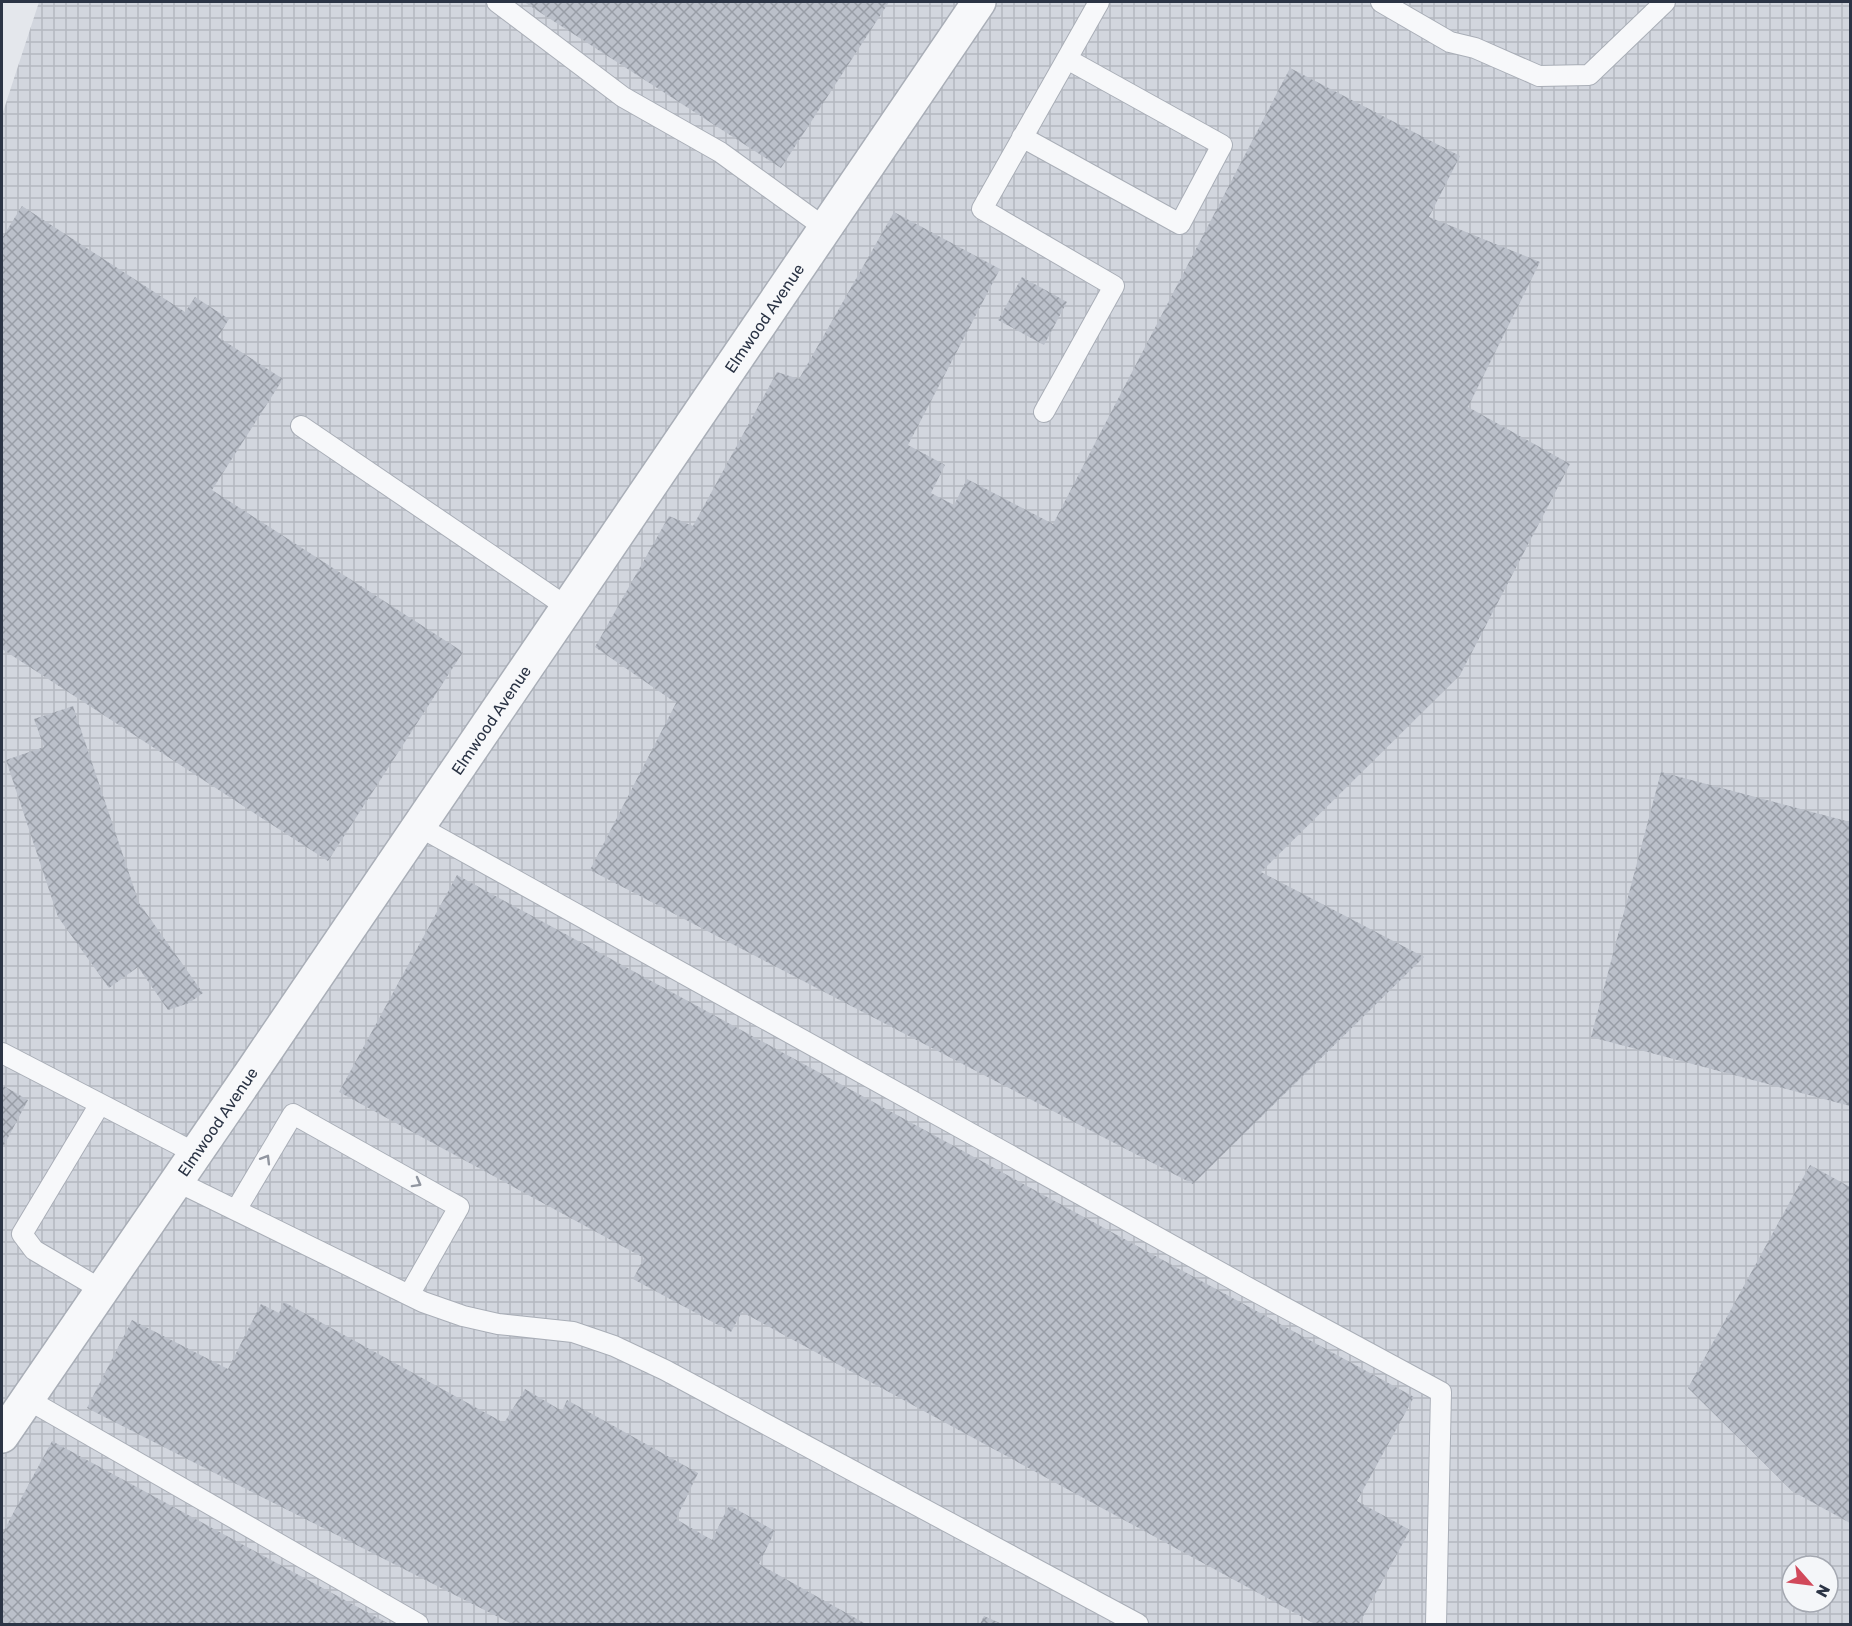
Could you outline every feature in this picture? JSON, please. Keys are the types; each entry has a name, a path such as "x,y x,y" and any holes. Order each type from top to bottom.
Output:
{"street":[{"name":"Elmwood Avenue","path":"2,1436 979,2"}],"lane":[{"path":"497,2 623,97 720,152 825,228"},
{"path":"1044,412 1114,286 982,209 1099,2"},
{"path":"1381,2 1450,42 1475,48 1539,76 1589,75 1665,2"},
{"path":"1023,137 1180,224 1222,145 1067,59"},
{"path":"301,426 567,607"},
{"path":"418,826 1224,1274 1441,1392 1436,1624"},
{"path":"2,1053 195,1153"},
{"path":"100,1104 22,1234 34,1250 102,1290"},
{"path":"236,1210 293,1114 459,1207 409,1295"},
{"path":"176,1181 423,1302 463,1316 498,1324 573,1332 614,1346 665,1370 1138,1624"},
{"path":"27,1399 418,1624"}],"shaded area":[{"path":"39,2 1850,2 1850,1624 2,1624 2,115"}],"building":[{"path":"524,2 889,2 781,168"},
{"path":"1290,68 1460,156 1429,217 1540,262 1468,407 1570,464 1460,675 1261,872 1424,957 1193,1184 590,870 676,703 595,647 669,516 693,526 777,372 799,379 894,212 1000,269 908,445 945,465 931,493 954,505 967,479 1053,524"},
{"path":"22,206 185,312 195,297 229,319 218,337 283,379 212,490 463,652 328,861 2,649 2,238"},
{"path":"1022,277 1067,302 1044,345 998,320"},
{"path":"73,706 139,903 203,993 189,1003 168,1010 138,967 109,988 58,917 6,760 44,747 34,719"},
{"path":"1661,772 1850,822 1850,1106 1591,1037"},
{"path":"457,875 1414,1397 1357,1501 1410,1530 1359,1624 1315,1624 742,1312 731,1332 633,1279 644,1258 339,1092"},
{"path":"2,1085 28,1100 2,1149"},
{"path":"1810,1165 1850,1187 1850,1523 1792,1491 1688,1388"},
{"path":"284,1302 504,1423 525,1389 562,1411 567,1400 698,1473 676,1519 712,1540 729,1505 775,1531 759,1564 866,1624 512,1624 87,1408 132,1320 228,1369 261,1304 279,1313"},
{"path":"52,1441 389,1624 2,1624 2,1534"},
{"path":"984,1616 1002,1624 980,1624"}]}
